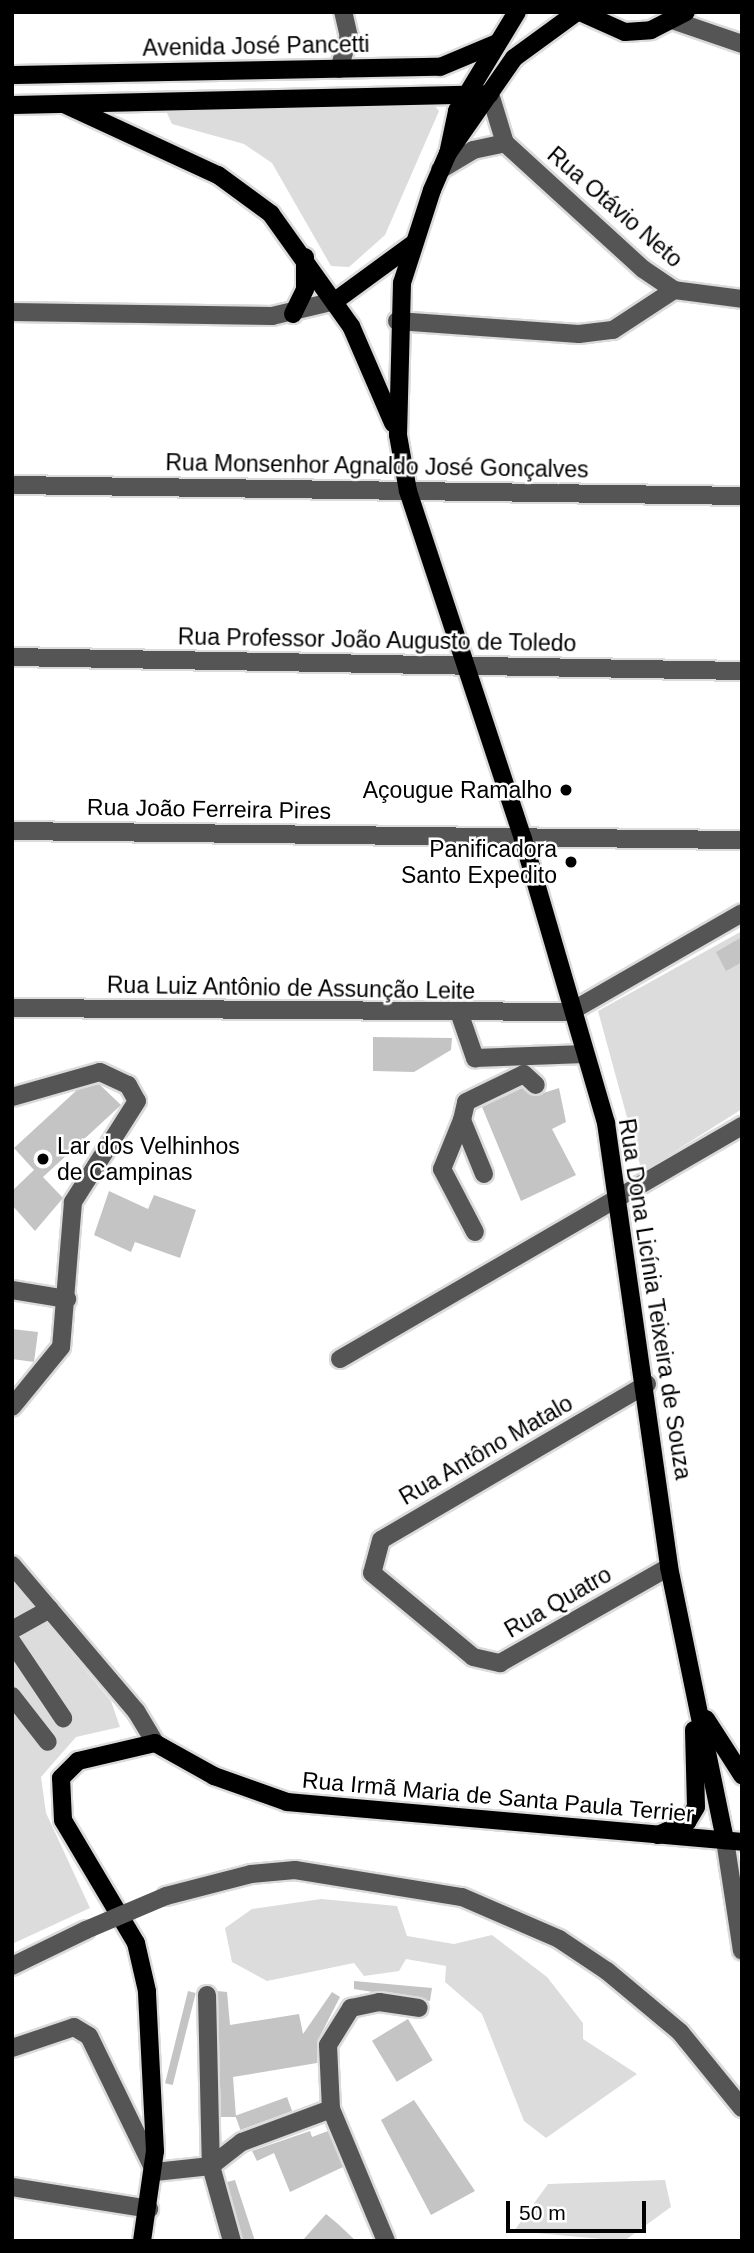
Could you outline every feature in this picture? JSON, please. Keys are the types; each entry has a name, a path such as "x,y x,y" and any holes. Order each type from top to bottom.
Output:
{"main road":[{"path":"448,153 466,95 517,12"},
{"path":"578,12 625,32 680,17"},
{"name":"Rua Dona Licínia Teixeira de Souza","path":"578,12 522,50 448,153 440,170 413,244 397,321 398,435 408,491 523,839 570,1012 585,1054 619,1196 647,1384 669,1567 695,1692 733,1841"},
{"name":"Avenida José Pancetti","path":"12,75 440,67 495,44"},
{"path":"12,105 490,94"},
{"path":"64,104 218,175 271,214 335,301 398,435"},
{"path":"335,301 413,244"},
{"path":"293,314 305,289 305,257"},
{"path":"695,1692 742,1775"},
{"path":"653,1838 687,1822 696,1807 695,1692"},
{"path":"142,2241 155,2172 152,2043 136,1943 87,1870 58,1794 61,1778 78,1761 155,1743"},
{"name":"Rua Irmã Maria de Santa Paula Terrier","path":"155,1743 214,1776 287,1802 653,1838 733,1841"}],"street":[{"path":"339,69 349,37 343,12"},
{"path":"680,17 742,44"},
{"path":"440,170 473,150 505,143 490,94"},
{"name":"Rua Otávio Neto","path":"505,143 674,290 742,299"},
{"path":"397,321 579,334 613,330 674,290"},
{"path":"12,312 293,314 335,301"},
{"name":"Rua Monsenhor Agnaldo José Gonçalves","path":"12,485 742,496"},
{"name":"Rua Professor João Augusto de Toledo","path":"12,657 742,671"},
{"name":"Rua João Ferreira Pires","path":"12,831 742,840"},
{"path":"570,1012 742,913"},
{"name":"Rua Luiz Antônio de Assunção Leite","path":"12,1008 460,1015 570,1012"},
{"path":"460,1015 467,1048 483,1059 585,1054"},
{"path":"483,1059 490,1090"},
{"path":"12,1097 100,1072 136,1092 134,1108 73,1202 66,1326 52,1366 12,1407"},
{"path":"475,1232 442,1169 466,1102 524,1074 536,1085"},
{"path":"461,1120 484,1174"},
{"path":"341,1359 742,1126"},
{"path":"12,1290 67,1299"},
{"name":"Rua Antôno Matalo","path":"372,1573 382,1540 647,1384"},
{"name":"Rua Irmã Maria de Santa Paula Terrier","path":"12,1565 155,1743"},
{"name":"Rua Quatro","path":"372,1573 473,1657 500,1663 669,1567"},
{"path":"12,1630 50,1609"},
{"path":"12,1642 62,1718"},
{"path":"12,1696 48,1742"},
{"path":"733,1841 742,1951"},
{"path":"12,1966 86,1930 166,1896 251,1874 295,1870 462,1897 559,1939 607,1971 680,2032 742,2108"},
{"path":"207,1995 211,2166 232,2241"},
{"path":"386,2241 331,2109 328,2045 342,2016 379,2002 419,2008"},
{"path":"12,2048 74,2027 89,2036 155,2172 211,2166 242,2142 331,2109"},
{"path":"12,2187 149,2208"}],"shaded area":[{"path":"432,103 439,111 385,235 349,267 331,266 272,163 244,144 172,124 167,113 174,107"},
{"path":"742,931 742,1109 642,1172 598,1011"},
{"path":"12,1581 111,1701 120,1727 76,1737 41,1777 46,1813 90,1908 12,1944"},
{"path":"321,1899 397,1906 407,1936 454,1944 492,1935 547,1977 583,2023 583,2039 637,2074 546,2138 524,2121 482,2014 445,1982 446,1966 406,1959 399,1971 364,1976 354,1963 267,1981 232,1962 225,1928 252,1909"},
{"path":"665,2180 671,2207 624,2241 514,2231 548,2184"}],"building":[{"path":"742,937 742,962 726,971 716,952"},
{"path":"373,1037 452,1038 451,1050 414,1072 373,1071"},
{"name":"Lar dos Velhinhos de Campinas","path":"99,1084 121,1105 43,1177 63,1198 35,1231 12,1205 12,1191 34,1170 14,1148 77,1090"},
{"path":"522,1088 534,1096 559,1088 566,1122 552,1129 576,1175 521,1201 482,1107"},
{"path":"109,1191 148,1209 154,1195 196,1210 180,1258 135,1242 131,1252 94,1235"},
{"path":"12,1329 38,1332 34,1362 12,1359"},
{"path":"354,1981 432,1988 430,2001 354,1989"},
{"path":"188,1991 196,1993 173,2085 165,2083"},
{"path":"217,1991 227,1992 230,2025 299,2014 303,2034 332,1992 340,1997 318,2040 317,2063 233,2077 236,2117 221,2117"},
{"path":"408,2019 433,2060 397,2082 372,2041"},
{"path":"287,2097 292,2111 240,2130 235,2116"},
{"path":"414,2100 475,2191 431,2215 381,2120"},
{"path":"310,2131 312,2137 328,2131 343,2167 290,2192 274,2153 257,2161 252,2151"},
{"path":"235,2180 255,2241 243,2241 227,2182"},
{"path":"326,2214 338,2224 356,2241 302,2241"}],"place":[{"name":"Açougue Ramalho","path":"566,790"},
{"name":"Panificadora Santo Expedito","path":"571,862"},
{"name":"Lar dos Velhinhos de Campinas","path":"43,1159"}]}
